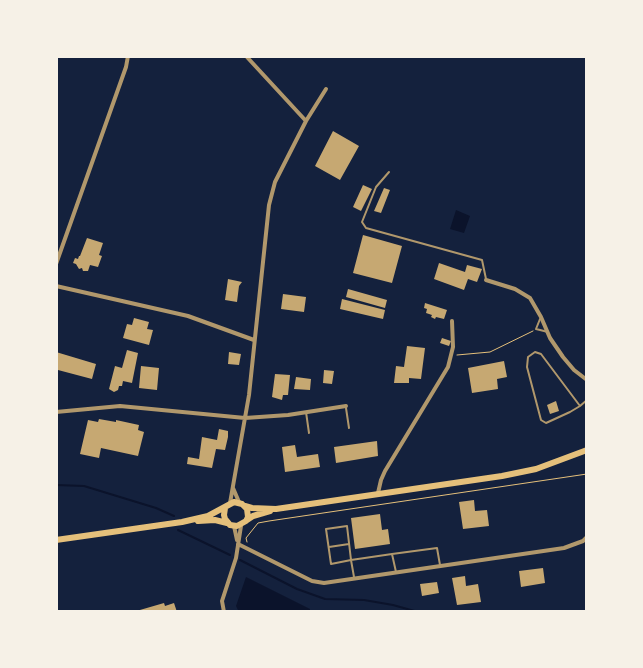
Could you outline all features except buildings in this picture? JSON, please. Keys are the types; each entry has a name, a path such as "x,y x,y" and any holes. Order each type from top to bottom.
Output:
{"main road":[{"path":"182,522 208,516 228,506 242,504 252,508 276,508 521,472 548,465 587,450"},
{"path":"240,524 248,513 242,504"},
{"path":"227,523 224,515 228,506"},
{"path":"56,540 182,522 215,520 240,524 253,516 276,508"}],"street":[{"path":"56,264 126,67 128,56"},
{"path":"246,56 306,121"},
{"path":"228,506 245,418 269,205 275,182 306,121 326,89"},
{"path":"486,280 524,294 534,304 563,357 574,370 587,380"},
{"path":"56,286 188,316 254,340"},
{"path":"378,493 385,471 448,367 453,347 452,321"},
{"path":"56,412 120,406 245,418 346,406"},
{"path":"233,488 242,504"},
{"path":"224,612 222,601 236,558 240,524"},
{"path":"238,543 312,581 324,583 564,548 583,541 587,537"}],"lane":[{"path":"389,172 376,187 362,222 366,228 482,260 486,280"},
{"path":"541,317 536,329 548,332"},
{"path":"580,406 541,354 535,352 528,358 527,366 541,420 546,423 559,418 580,406 587,400"},
{"path":"346,406 349,428"},
{"path":"306,412 309,433"},
{"path":"354,578 351,560 347,526 326,529 331,564 351,560 437,548 440,566"},
{"path":"329,547 349,544"},
{"path":"392,554 396,572"}],"path":[{"path":"452,356 490,352 536,329"},
{"path":"247,542 246,538 258,523 587,474"}],"water":[{"path":"456,210 470,216 464,233 450,229"},
{"path":"246,577 310,609 310,612 239,612 236,606"}],"waterway":[{"path":"56,485 84,486 156,508 174,516"},
{"path":"178,530 230,555"},
{"path":"240,560 297,589 325,599 364,600 418,612"}]}
